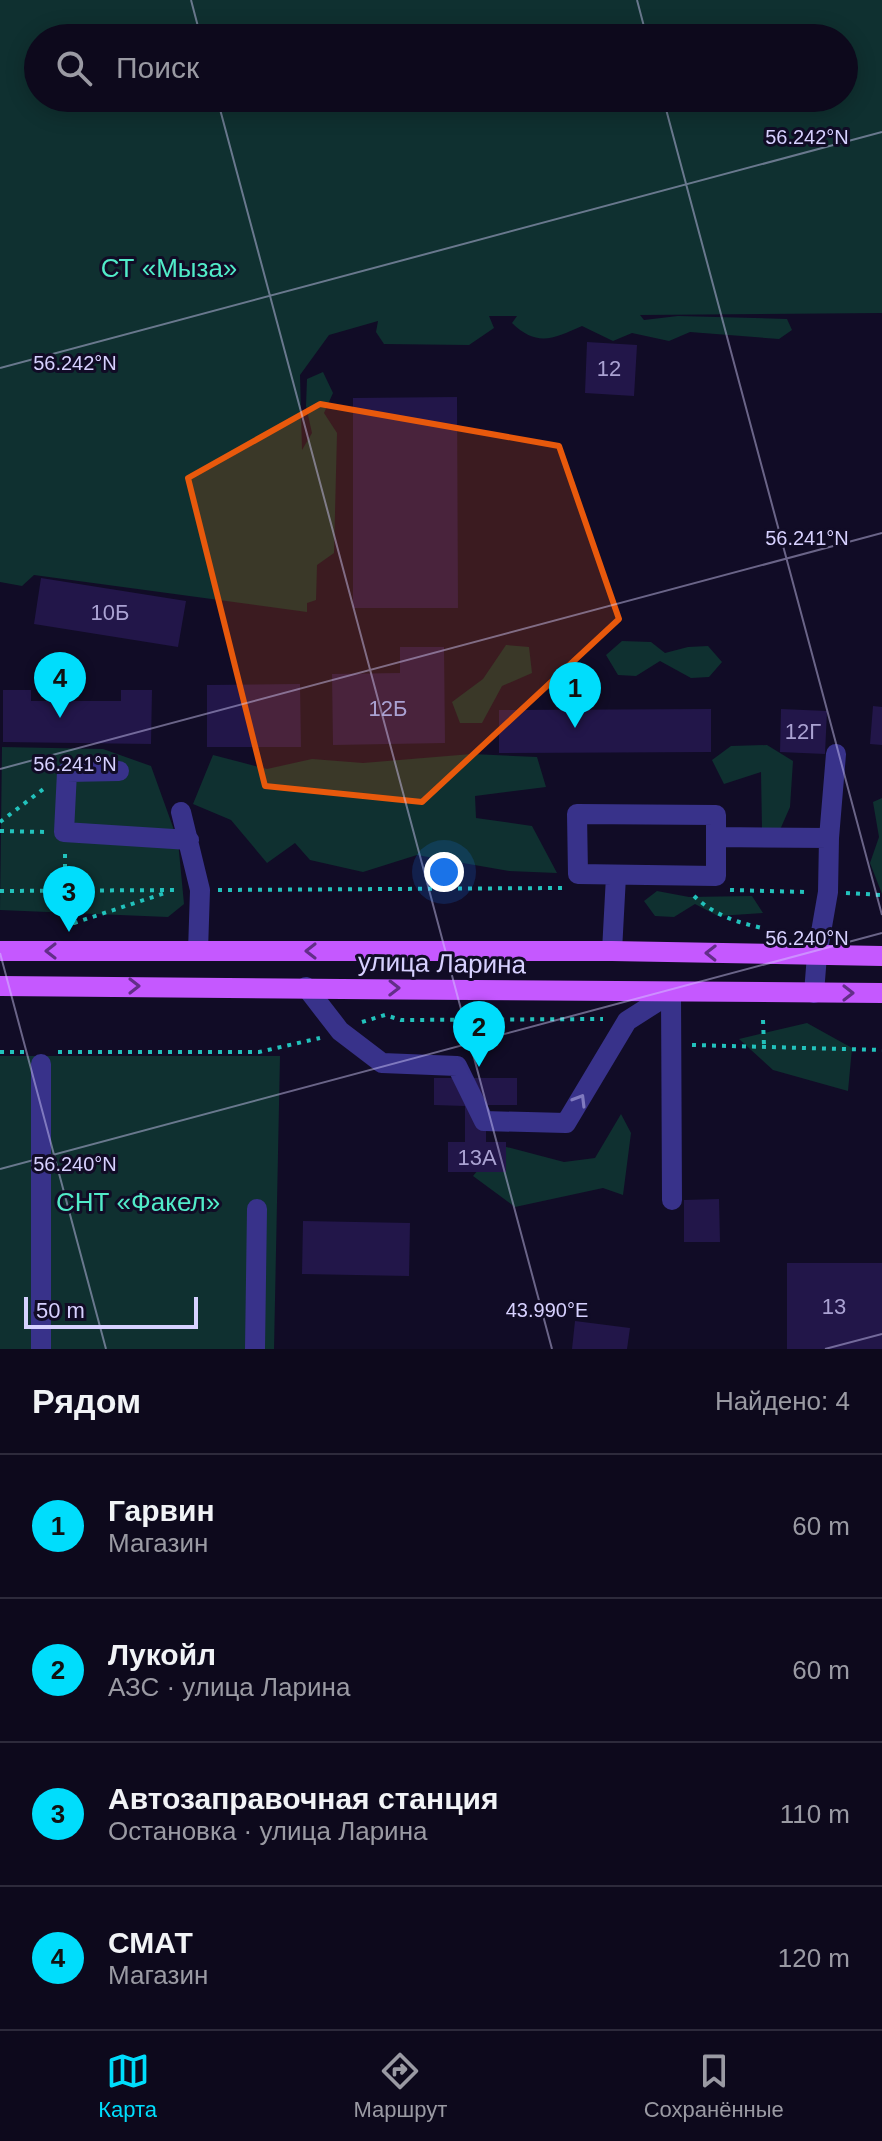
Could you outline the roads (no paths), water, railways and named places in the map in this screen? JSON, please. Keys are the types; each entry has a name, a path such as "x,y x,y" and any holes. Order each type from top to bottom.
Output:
{"main road":[{"name":"улица Ларина","path":"0,951 612,951 882,956"},
{"name":"улица Ларина","path":"0,986 882,993"}],"lane":[{"path":"814,993 828,892 836,754"},
{"path":"119,771 67,772 64,832 189,840"},
{"path":"181,812 200,890 198,951"},
{"path":"577,814 716,815 716,837 716,876 578,874 577,814"},
{"path":"716,837 829,838"},
{"path":"612,951 616,876"},
{"path":"306,987 340,1031 382,1063 457,1066 484,1121 566,1123 627,1021 671,993"},
{"path":"671,993 672,1200"},
{"path":"39,1056 41,1349"},
{"path":"255,1349 257,1209"}],"place":[{"name":"СМАТ","path":"60,718"},
{"name":"Гарвин","path":"575,728"},
{"name":"Автозаправочная станция","path":"69,932"},
{"name":"Лукойл","path":"479,1067"}],"park label":[{"name":"СТ «Мыза»","path":"169,268"},
{"name":"СНТ «Факел»","path":"138,1202"}]}
